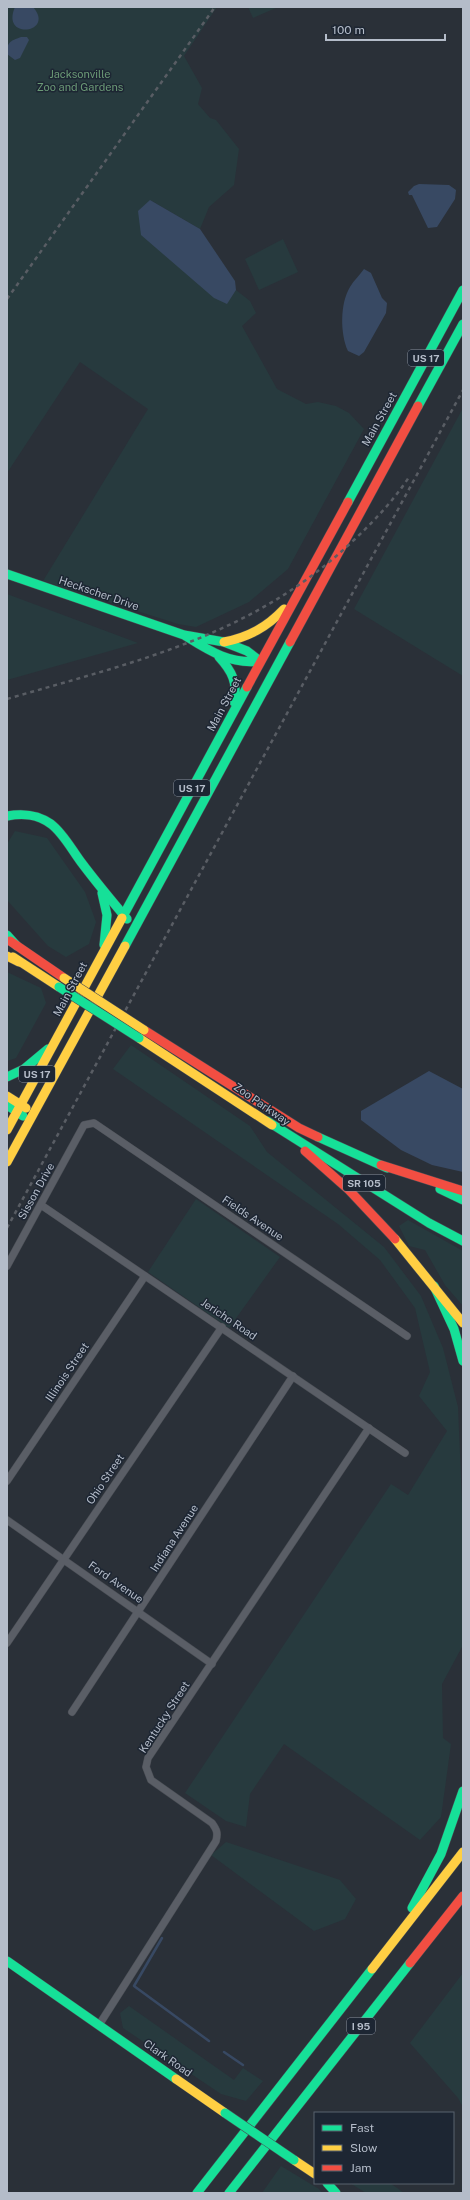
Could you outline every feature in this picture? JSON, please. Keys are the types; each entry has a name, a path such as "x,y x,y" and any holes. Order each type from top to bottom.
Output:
{"main road":[{"name":"Main Street","path":"7,1130 260,661 463,290"},
{"name":"US 17","path":"7,1162 463,324"},
{"path":"390,425 403,433"},
{"name":"Heckscher Drive","path":"7,574 184,635 224,642 247,651 260,661"},
{"path":"224,642 241,639 269,625 299,592"},
{"name":"Heckscher Drive","path":"184,635 219,657 250,664 260,661"},
{"path":"265,687 260,661 276,655 287,646"},
{"path":"219,657 234,673 237,691 228,722"},
{"path":"7,816 27,813 50,823 61,833 101,889 134,927"},
{"path":"101,889 107,915 103,952"},
{"path":"7,935 17,946"},
{"name":"Zoo Parkway","path":"7,938 141,1034 267,1121 320,1163 366,1206 413,1258 463,1322"},
{"name":"Zoo Parkway","path":"7,952 19,962 59,987 281,1117 325,1141 463,1200"},
{"path":"7,956 19,962"},
{"path":"7,1077 24,1069 54,1043"},
{"path":"7,1096 19,1108 32,1116"},
{"path":"7,1105 19,1108"},
{"name":"SR 105","path":"267,1121 429,1223 463,1240"},
{"name":"SR 105","path":"381,1165 463,1191"},
{"path":"434,1286 454,1329 463,1361"},
{"path":"391,1944 441,1854 463,1791"},
{"name":"I 95","path":"197,2193 463,1852"},
{"name":"I 95","path":"229,2193 463,1896"},
{"name":"Clark Road","path":"7,1961 314,2173"},
{"path":"239,2193 258,2156"},
{"path":"328,2184 336,2193"},
{"path":"329,2184 343,2193"}],"street":[{"name":"Fields Avenue","path":"84,1125 94,1123 407,1336"},
{"name":"Sisson Drive","path":"7,1266 84,1125"},
{"name":"Jericho Road","path":"41,1206 405,1453"},
{"name":"Illinois Street","path":"7,1481 145,1276"},
{"name":"Ohio Street","path":"7,1643 222,1328"},
{"name":"Indiana Avenue","path":"72,1712 293,1376"},
{"name":"Kentucky Street","path":"99,2025 216,1841 217,1830 212,1823 152,1780 146,1767 148,1758 369,1428"},
{"name":"Ford Avenue","path":"7,1520 212,1664"}],"green space":[{"name":"Jacksonville Zoo and Gardens","path":"7,7 217,7 184,56 202,88 198,104 210,118 216,120 239,149 234,185 209,207 200,229 150,200 227,303 236,290 250,301 256,313 242,326 277,389 306,404 318,402 336,406 349,413 364,429 288,569 249,602 196,627 178,624 43,581 148,409 80,362 7,473"},
{"path":"248,7 278,7 253,18"},
{"path":"283,239 298,272 259,290 245,259"},
{"path":"463,408 463,676 354,609"},
{"path":"7,594 138,643 7,680"},
{"path":"15,831 47,838 85,892 96,922 89,944 66,957 48,946 7,900 7,844"},
{"path":"7,972 41,988 46,1003 16,1058 7,1061"},
{"path":"131,1045 250,1126 267,1152 384,1247 421,1296 443,1348 458,1407 463,1526 463,1645 442,1684 443,1738 451,1744 441,1817 420,1840 284,1744 250,1794 246,1827 226,1821 185,1793 391,1484 408,1495 447,1431 419,1396 430,1372 415,1308 380,1260 338,1224 113,1069"},
{"path":"196,1199 280,1257 229,1328 148,1272"},
{"path":"408,1220 463,1251 463,1306 445,1285 425,1250 409,1246 399,1226"},
{"path":"226,1842 340,1880 356,1899 345,1919 314,1931 211,1855"},
{"path":"463,1973 463,2107 458,2098 410,2043"},
{"path":"129,2006 234,2080 243,2068 263,2081 246,2101 221,2094 123,2028 120,2013"},
{"path":"281,2166 319,2189 322,2193 262,2193"},
{"path":"352,2184 391,2184 404,2193 366,2193"}],"water":[{"path":"15,7 33,7 38,16 38,23 27,30 20,29 15,25 12,18"},
{"path":"21,37 27,37 29,40 20,58 15,60 7,54 8,47 10,42"},
{"path":"419,184 449,185 456,190 455,199 437,227 428,228 412,195 409,195 408,192 414,186"},
{"path":"150,200 200,229 235,281 236,290 227,304 214,298 141,235 138,211"},
{"path":"364,269 371,273 382,298 387,303 386,313 364,352 359,356 348,351 345,344 342,319 344,301 347,294 352,284"},
{"path":"429,1071 463,1089 463,1172 432,1165 401,1150 361,1120 361,1111"}],"waterway":[{"path":"162,1938 134,1986 209,2041"},
{"path":"224,2052 243,2065"}],"railway":[{"path":"7,299 215,7"},
{"path":"7,1228 463,390"},
{"path":"7,699 102,672 192,641 235,622 276,600 316,572 355,539 384,510 409,477"}],"traffic: fast":[{"path":"348,502 463,290"},
{"path":"418,406 463,324"},
{"path":"7,574 184,635 224,642 247,651 260,661 239,661 220,655 184,635"},
{"path":"125,946 290,642"},
{"path":"219,657 231,672 235,689 234,702"},
{"path":"122,918 247,687"},
{"path":"7,816 30,815 51,824 63,837 92,877 127,919"},
{"path":"102,893 107,915 104,945"},
{"path":"7,935 17,946"},
{"path":"59,987 139,1038"},
{"path":"7,1077 24,1069 48,1049"},
{"path":"7,1105 23,1116"},
{"path":"267,1121 429,1223 463,1241"},
{"path":"318,1137 387,1168"},
{"path":"440,1189 463,1200"},
{"path":"434,1286 454,1329 463,1361"},
{"path":"412,1908 441,1854 463,1791"},
{"path":"7,1961 176,2079"},
{"path":"229,2193 410,1963"},
{"path":"197,2193 372,1969"},
{"path":"225,2113 294,2160"},
{"path":"328,2184 336,2193"}],"traffic: slow":[{"path":"224,642 242,637 257,630 271,621 284,609"},
{"path":"7,1130 122,918"},
{"path":"7,1162 125,946"},
{"path":"7,956 19,962"},
{"path":"13,957 59,987"},
{"path":"64,978 144,1030"},
{"path":"139,1038 272,1125"},
{"path":"7,1096 26,1108"},
{"path":"395,1239 463,1323"},
{"path":"372,1969 463,1852"},
{"path":"176,2079 225,2113"},
{"path":"294,2160 314,2173"}],"traffic: jam":[{"path":"290,642 418,406"},
{"path":"247,687 348,502"},
{"path":"10,941 64,978"},
{"path":"144,1030 299,1128 318,1137"},
{"path":"305,1151 349,1190 395,1239"},
{"path":"381,1165 463,1191"},
{"path":"410,1963 463,1896"}]}
